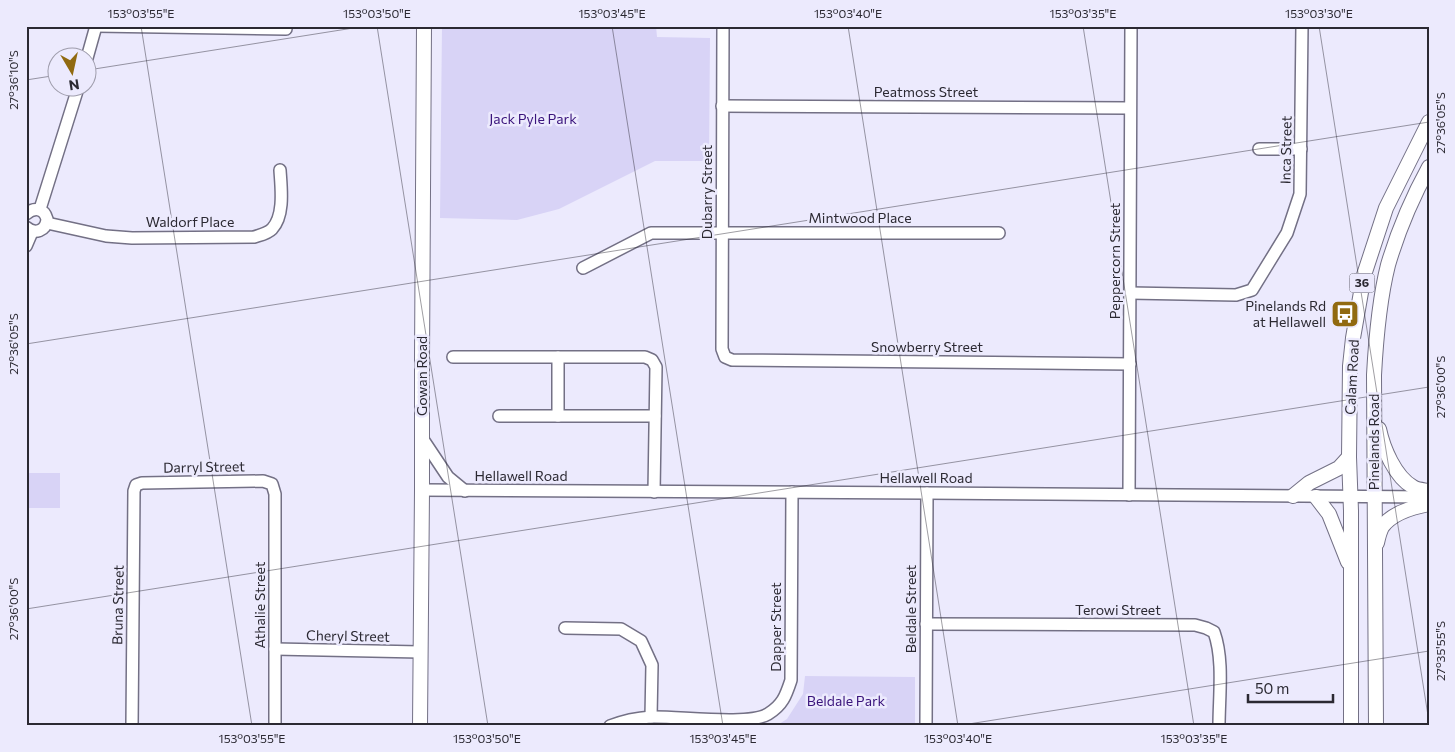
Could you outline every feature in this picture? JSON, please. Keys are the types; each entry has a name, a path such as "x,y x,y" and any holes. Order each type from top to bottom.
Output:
{"main road":[{"name":"Gowan Road","path":"420,726 424,26"},
{"name":"Calam Road","path":"1351,497 1349,457 1350,366 1364,275 1386,208 1429,122"},
{"name":"Pinelands Road","path":"1376,726 1374,375 1376,340 1388,267 1399,231 1429,167"},
{"path":"1374,411 1380,437 1386,452 1399,474 1414,488 1429,490"},
{"path":"1293,496 1309,484 1338,468 1349,457"},
{"path":"1316,496 1333,522 1351,572"},
{"name":"Pinelands Road","path":"1351,497 1351,726"},
{"path":"1375,552 1382,528 1391,518 1413,508 1429,504"}],"street":[{"path":"90,48 96,26 286,29"},
{"name":"Dubarry Street","path":"722,26 722,349 725,357"},
{"name":"Peppercorn Street","path":"1129,495 1131,26"},
{"name":"Inca Street","path":"1130,293 1236,294 1252,290 1287,232 1300,194 1302,26"},
{"path":"40,210 75,98"},
{"name":"Peatmoss Street","path":"722,106 1130,108"},
{"path":"1260,149 1301,149"},
{"name":"Waldorf Place","path":"47,223 106,236 132,238 254,237 265,234 273,228 280,215 280,170"},
{"path":"26,214 30,210 40,210 46,215 47,223 42,230 37,232 29,229 26,246"},
{"name":"Mintwood Place","path":"583,268 651,233 999,233"},
{"path":"453,357 645,357 652,360 656,366 654,492"},
{"path":"558,357 558,416"},
{"name":"Snowberry Street","path":"725,357 732,360 1130,364"},
{"path":"499,416 655,416"},
{"path":"422,438 448,477 465,491"},
{"name":"Darryl Street","path":"136,485 142,483 263,481 272,484"},
{"name":"Athalie Street","path":"272,484 275,494 275,726"},
{"name":"Bruna Street","path":"132,726 134,491 136,485"},
{"name":"Hellawell Road","path":"422,490 1429,497"},
{"name":"Dapper Street","path":"610,726 629,720 651,717 748,720 768,714 784,700 791,680 792,492"},
{"name":"Beldale Street","path":"926,726 927,493"},
{"name":"Terowi Street","path":"926,624 1195,625 1206,628 1214,632 1218,642 1219,726"},
{"path":"565,628 621,629 641,641 652,665 651,717"},
{"name":"Cheryl Street","path":"275,649 420,652"}],"green space":[{"name":"Jack Pyle Park","path":"442,26 656,26 657,37 710,38 709,161 655,161 559,209 517,220 440,218"},
{"path":"26,473 60,473 60,508 26,508"},
{"name":"Beldale Park","path":"805,676 915,677 915,726 776,726 787,719 803,694"}],"place":[{"name":"Pinelands Rd at Hellawell","path":"1345,314"}]}
